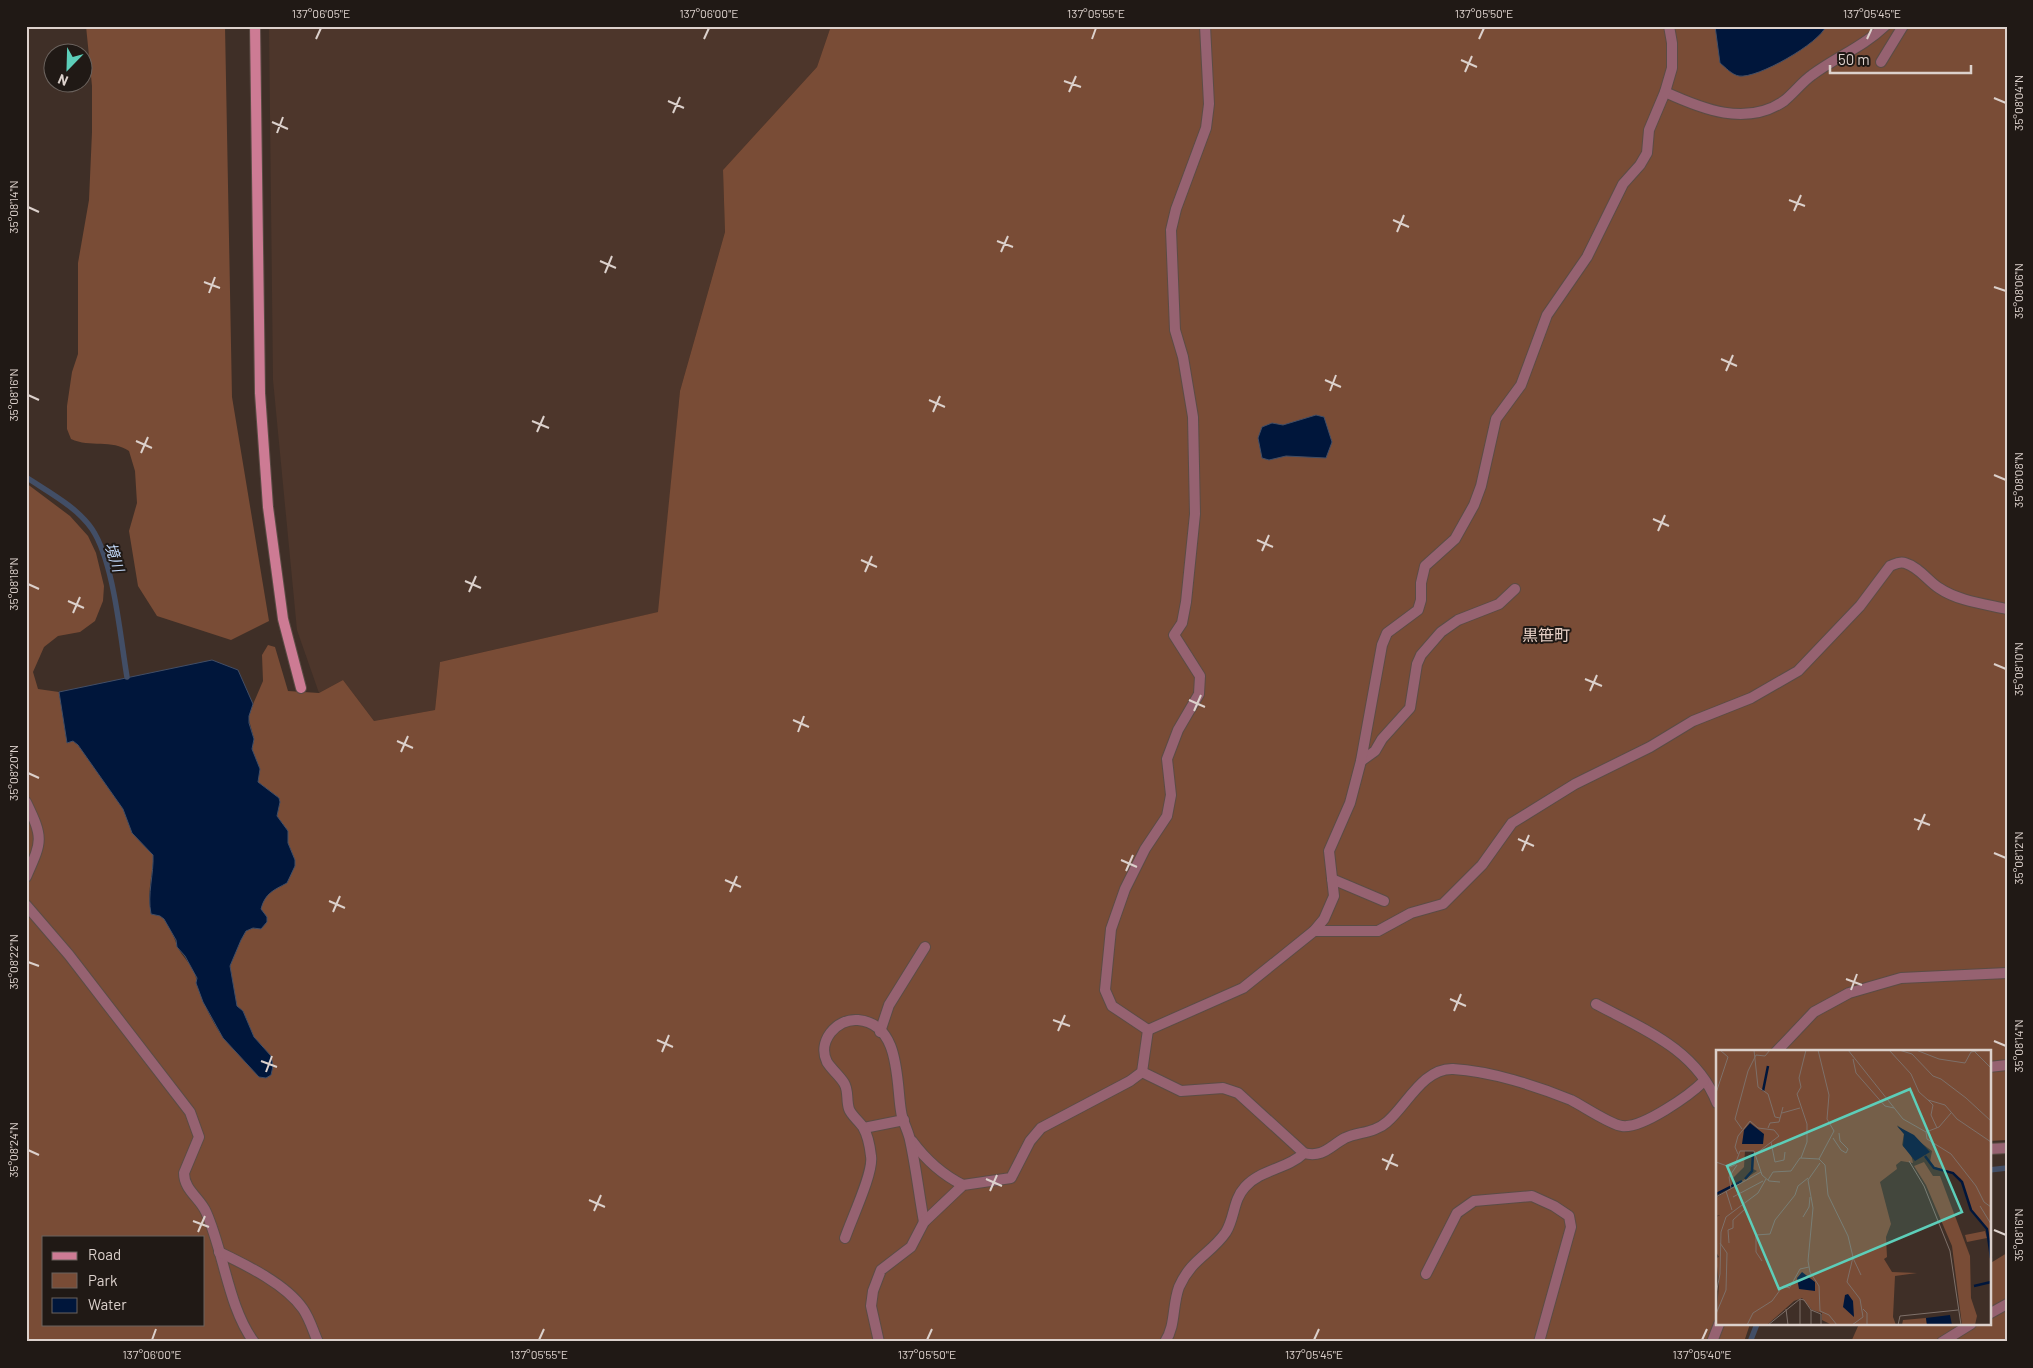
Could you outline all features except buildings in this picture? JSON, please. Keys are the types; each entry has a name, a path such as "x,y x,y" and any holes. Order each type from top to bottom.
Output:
{"street":[{"path":"255,26 260,393 268,507 283,619 301,688"},
{"path":"1148,1030 1112,1006 1105,990 1110,929 1125,889 1145,849 1167,816 1171,795 1167,759 1178,730 1199,694 1200,676 1174,635 1182,623 1186,602 1195,514 1193,417 1183,357 1175,330 1171,230 1176,209 1206,128 1209,104 1204,26"},
{"path":"1148,1030 1243,988 1314,931 1324,919 1334,896 1329,851 1350,803 1361,760 1382,645 1387,633 1418,610 1425,566 1455,539 1474,505 1481,486 1496,420 1521,385 1547,315 1587,257 1623,184 1647,154 1649,130 1665,92 1672,68 1672,43 1669,26"},
{"path":"1665,92 1698,107 1720,113 1761,112 1784,101 1812,74 1850,53 1885,26"},
{"path":"1881,62 1903,26"},
{"path":"1314,931 1378,931 1411,913 1443,904 1482,865 1512,823 1575,784 1650,747 1693,720 1751,698 1798,671 1860,606 1890,566 1897,562 1915,568 1940,589 1952,595 2007,609"},
{"path":"1361,760 1375,751 1382,739 1410,708 1417,664 1421,655 1442,632 1458,620 1499,604 1515,589"},
{"path":"26,802 39,828 40,841 26,878"},
{"path":"1332,879 1384,901"},
{"path":"26,905 69,954 190,1112 199,1137 184,1173 184,1179 188,1188 206,1211 243,1325 254,1342"},
{"path":"880,1032 889,1005 926,947"},
{"path":"1778,1050 1814,1012 1849,993 1902,978 2007,973"},
{"path":"1596,1004 1671,1044 1692,1062 1716,1097"},
{"path":"845,1238 870,1170 872,1157 864,1128 849,1110 847,1090 844,1083 827,1061 824,1045 830,1032 836,1026 854,1019 872,1024 880,1032 888,1041 897,1064 901,1113 910,1138 924,1222"},
{"path":"879,1342 871,1306 873,1291 881,1270 911,1247 924,1222 963,1185 1011,1178 1030,1141 1042,1128 1130,1081 1142,1072 1148,1030"},
{"path":"1990,1067 2007,1065"},
{"path":"1142,1072 1181,1091 1223,1088 1238,1093 1304,1153 1314,1156 1330,1150 1344,1138 1375,1129 1386,1123 1428,1077 1451,1069 1497,1076 1570,1100 1621,1126 1638,1124 1691,1094 1704,1081"},
{"path":"864,1128 904,1120"},
{"path":"910,1138 924,1157 941,1173 963,1185"},
{"path":"1990,1149 2007,1148"},
{"path":"1165,1342 1172,1329 1173,1307 1185,1274 1226,1232 1239,1194 1253,1179 1296,1161 1304,1153"},
{"path":"1426,1274 1457,1213 1474,1201 1532,1196 1554,1206 1569,1216 1570,1227 1539,1342"},
{"path":"219,1252 263,1275 295,1301 303,1309 318,1342"},
{"path":"1990,1313 2007,1304"},
{"path":"1712,1342 1718,1326"},
{"path":"1942,1342 1968,1326"}],"shaded area":[{"path":"269,26 831,26 817,67 723,170 725,232 680,391 659,612 440,662 435,710 374,721 343,680 319,693 297,630 273,380"}],"green space":[{"path":"86,26 225,26 232,397 269,621 231,640 157,616 138,586 129,531 137,503 135,471 129,451 115,445 78,442 71,439 67,429 67,406 72,372 78,354 78,263 89,200 92,132 92,42 88,42"},
{"path":"831,26 2007,26 2007,1140 1990,1141 1990,1050 1716,1050 1716,1326 1749,1326 1744,1342 26,1342 26,483 70,516 88,536 96,553 104,586 103,601 95,621 80,632 58,636 44,647 33,672 38,689 59,692 67,743 73,741 78,745 123,809 132,833 153,855 149,895 150,909 153,915 160,916 166,921 179,949 193,969 203,1000 214,1024 233,1048 271,1075 273,1066 271,1056 254,1037 243,1011 237,1006 230,966 246,931 253,928 257,929 262,914 260,909 263,901 271,891 282,886 295,860 288,843 288,831 277,816 279,798 258,782 260,769 252,749 254,739 248,716 263,681 262,655 268,645 275,647 288,691 319,693 343,680 374,721 435,710 440,662 658,612 680,391 725,232 723,170 817,67"},
{"path":"2007,1253 2007,1342 1851,1342 1858,1326 1990,1326 1990,1263"}],"water":[{"path":"1715,26 1826,26 1812,41 1787,59 1759,72 1739,76 1731,73 1720,63"},
{"path":"1316,415 1324,417 1332,442 1326,458 1286,456 1269,460 1262,458 1258,438 1262,427 1272,423 1283,425"},
{"path":"212,660 238,670 253,704 249,723 254,739 252,749 260,769 258,782 279,798 277,816 288,831 288,843 295,860 295,866 287,883 265,899 261,909 267,917 267,922 261,929 253,928 246,931 230,966 237,1006 243,1011 254,1037 271,1056 273,1066 271,1075 266,1078 259,1077 223,1038 203,1002 196,983 197,978 185,956 177,947 176,940 164,919 151,914 150,899 153,855 132,833 123,809 78,745 73,741 67,743 59,692"}],"waterway":[{"name":"境川","path":"26,477 78,513 92,529 100,543 111,580 127,677"},
{"path":"1990,1170 2007,1168"},
{"path":"1750,1342 1756,1326"}],"district":[{"name":"黒笹町","path":"1546,634"}]}
